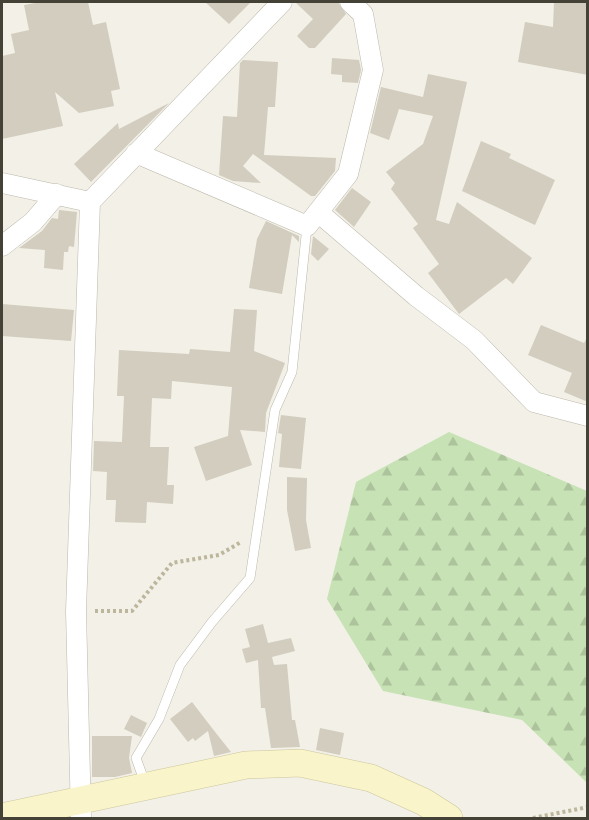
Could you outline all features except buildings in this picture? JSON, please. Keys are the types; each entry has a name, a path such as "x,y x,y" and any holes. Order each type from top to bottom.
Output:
{"street":[{"path":"82,810 76,611 90,202 282,2"},
{"path":"313,219 348,174 373,70 363,14 350,2"},
{"path":"136,153 313,219 474,340 534,402 588,416"},
{"path":"2,183 90,202"},
{"path":"2,246 33,222 57,194"},
{"path":"2,817 82,810 146,787 246,765 300,763 371,778 424,801 449,819"}],"lane":[{"path":"146,787 136,758 159,719 180,665 212,622 250,578 275,410 292,372 313,219"}],"path":[{"path":"76,611 132,611 172,563 219,555 257,532"},
{"path":"533,819 588,807"}],"green space":[{"path":"449,432 587,491 587,783 522,720 383,691 327,599 356,482"}]}
